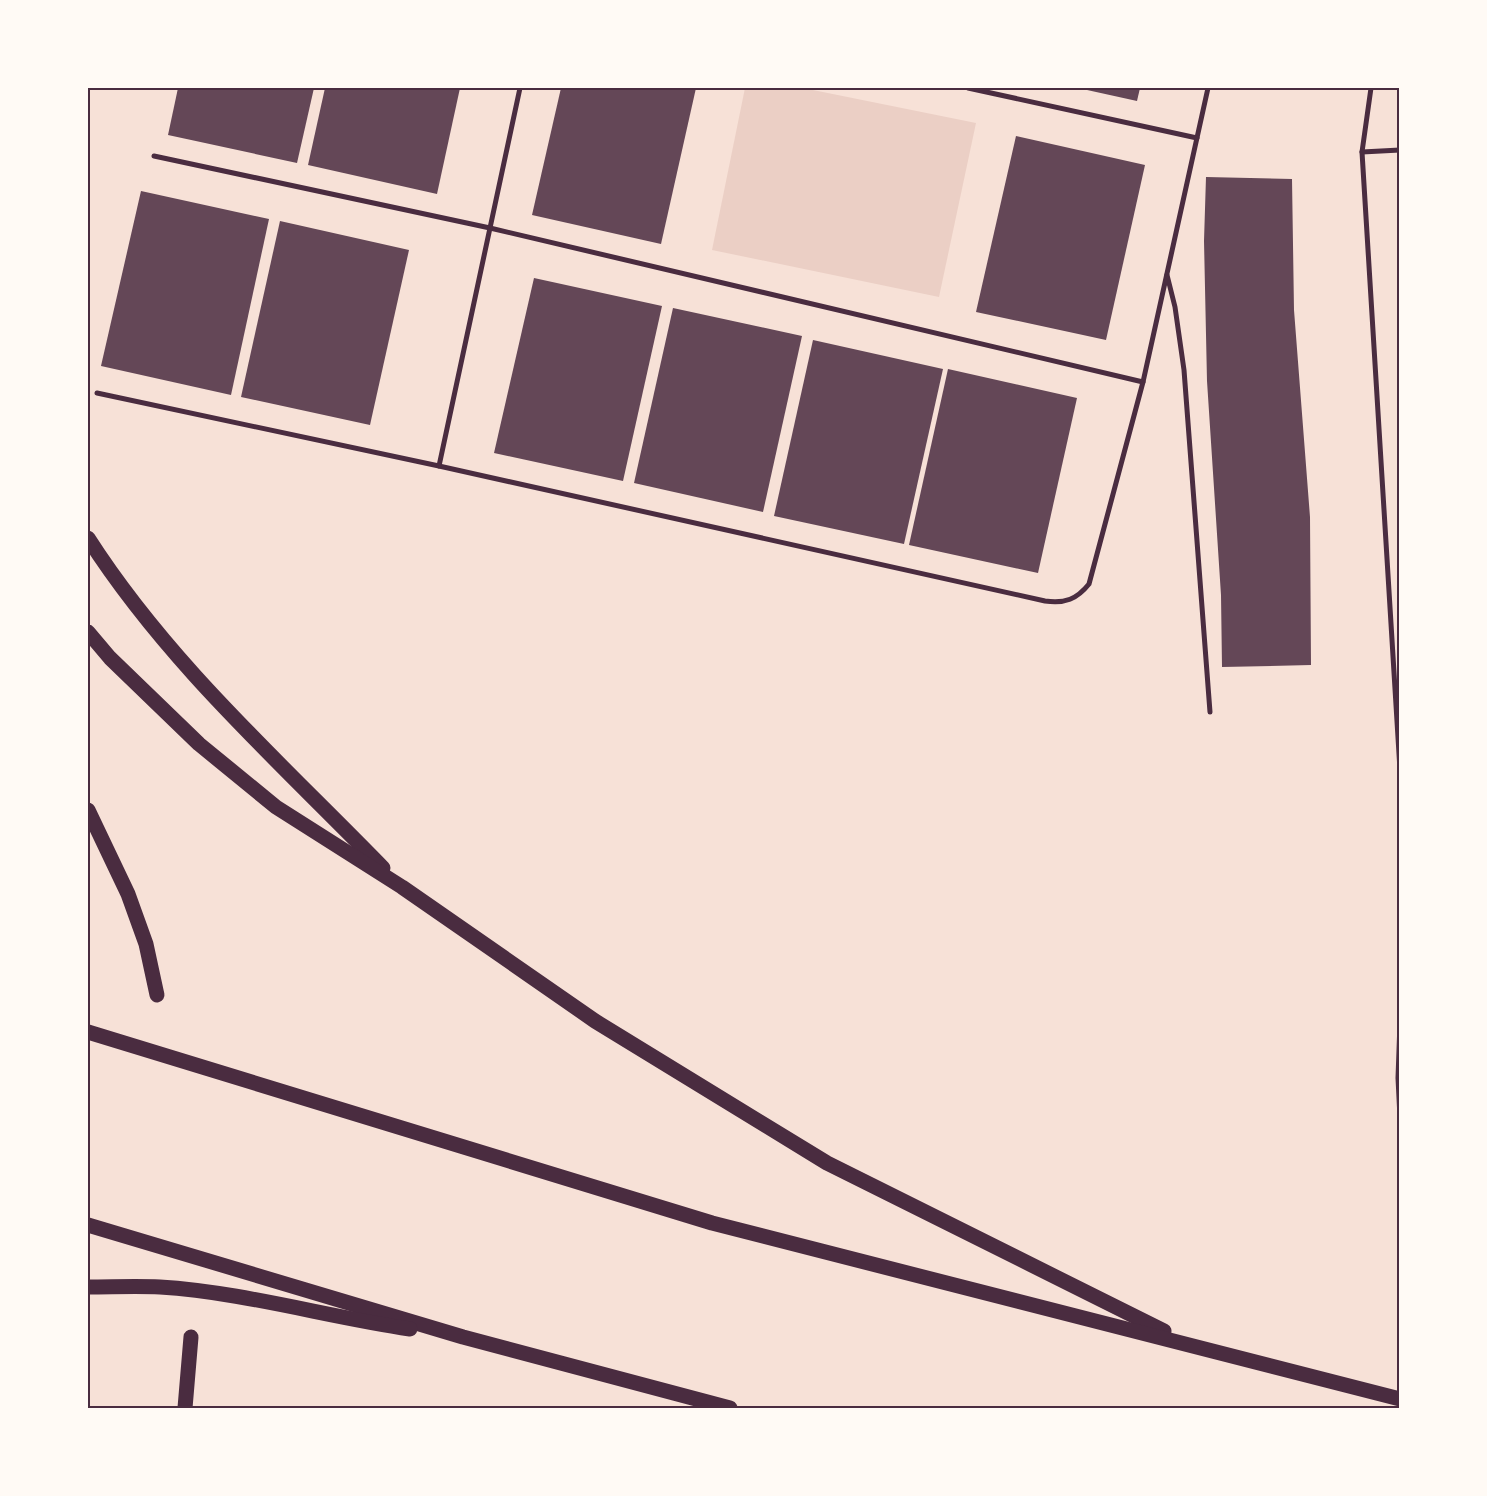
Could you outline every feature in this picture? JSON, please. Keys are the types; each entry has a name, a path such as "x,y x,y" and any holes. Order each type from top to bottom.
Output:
{"highway":[{"path":"88,538 107,568 169,648 228,712 402,887"},
{"path":"88,632 110,658 199,744 276,807 402,887 595,1022 827,1163 1190,1344"},
{"path":"88,810 128,894 146,944 157,996"},
{"path":"88,1032 712,1223 1400,1399"},
{"path":"88,1224 463,1338 730,1408"},
{"path":"88,1287 161,1287 230,1296 356,1321 463,1338"},
{"path":"185,1408 191,1337"}],"street":[{"path":"439,466 520,88"},
{"path":"968,88 1197,138"},
{"path":"97,393 439,466 1058,603 1070,601 1081,594 1089,584 1144,382 1208,88"},
{"path":"1371,88 1362,152 1400,770"},
{"path":"1362,152 1400,150"},
{"path":"154,156 490,228 1144,382"},
{"path":"1173,248 1167,276 1176,314 1184,370 1210,712"},
{"path":"1400,1022 1398,1078 1400,1118"}],"shaded area":[{"path":"745,88 803,88 976,123 939,297 712,250"}],"building":[{"path":"178,88 314,88 297,163 168,135"},
{"path":"325,88 460,88 437,194 308,165"},
{"path":"561,88 696,88 661,244 532,215"},
{"path":"1078,88 1140,88 1137,101"},
{"path":"1016,136 1145,165 1106,340 976,312"},
{"path":"1206,177 1292,179 1294,310 1310,517 1311,665 1222,667 1221,595 1207,381 1204,241"},
{"path":"141,191 269,219 231,395 101,366"},
{"path":"280,221 409,250 370,425 241,397"},
{"path":"534,278 662,306 623,481 494,453"},
{"path":"673,308 802,336 763,512 634,483"},
{"path":"813,340 943,369 904,544 774,516"},
{"path":"948,369 1077,398 1038,573 909,545"}]}
